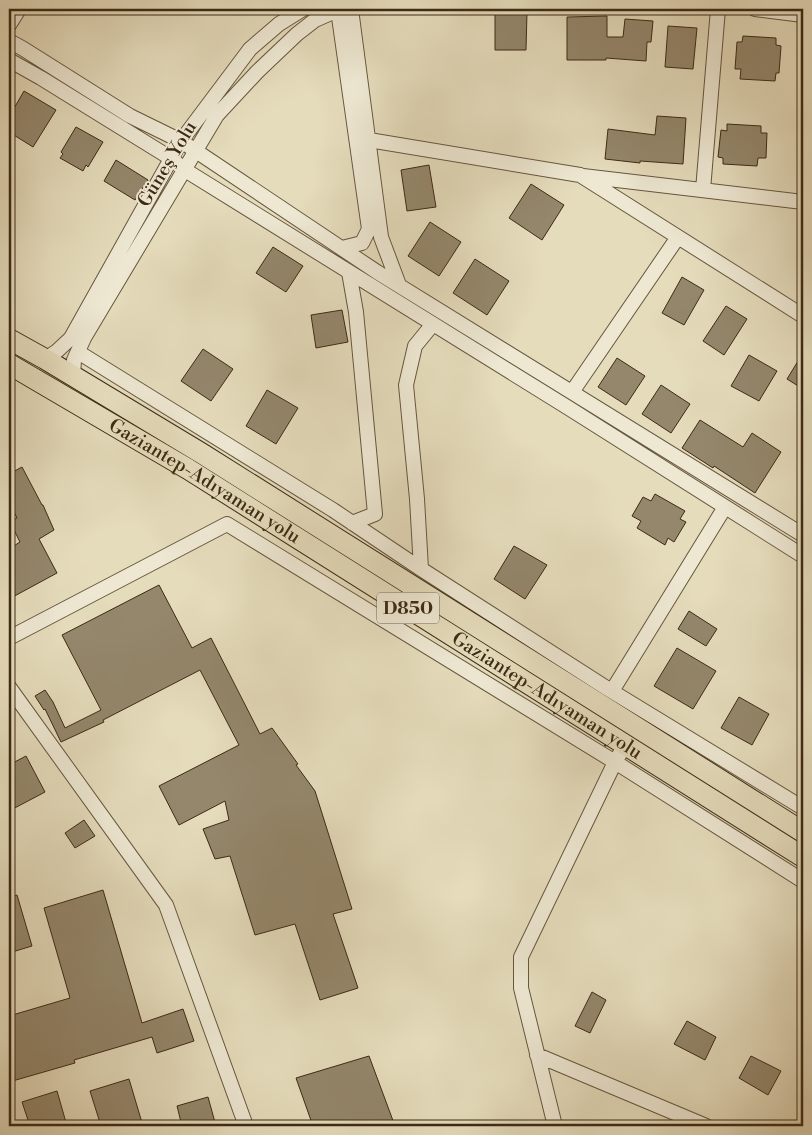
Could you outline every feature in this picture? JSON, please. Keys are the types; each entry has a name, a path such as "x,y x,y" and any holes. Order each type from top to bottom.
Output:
{"highway":[{"name":"Gaziantep-Adıyaman yolu","path":"9,339 201,452 803,832"},
{"name":"Gaziantep-Adıyaman yolu","path":"9,364 188,469 620,754 803,857"}],"street":[{"path":"9,25 19,9"},
{"name":"Güneş Yolu","path":"45,359 71,338 181,141 250,49 279,24 303,9"},
{"path":"343,9 368,140 381,237 398,285"},
{"path":"342,248 362,243 370,230 343,9"},
{"name":"Güneş Yolu","path":"73,376 74,360 84,338 217,115 257,72 297,34 315,20 343,9"},
{"path":"703,190 718,9"},
{"path":"755,9 803,15"},
{"path":"9,41 130,116 181,141 398,285 803,535"},
{"path":"9,60 172,159 185,170 803,556"},
{"path":"368,140 580,175 803,202"},
{"path":"580,175 803,316"},
{"path":"572,392 678,237"},
{"path":"350,272 356,312 376,514 352,523"},
{"path":"421,569 417,499 406,386 415,346 433,324"},
{"path":"78,352 333,510 421,569 612,691 803,808"},
{"path":"612,691 725,507"},
{"path":"9,638 227,524 620,754 803,881"},
{"path":"9,687 166,905 246,1126"},
{"path":"555,1126 521,988 521,957 620,754"},
{"path":"537,1055 706,1126"}],"building":[{"path":"495,12 527,12 526,50 495,50"},
{"path":"607,16 607,37 623,37 625,19 653,21 651,42 647,42 646,61 606,58 606,60 567,60 567,17"},
{"path":"668,26 697,28 693,69 665,67"},
{"path":"743,36 776,38 776,45 781,46 779,73 776,73 775,81 740,79 741,69 735,69 737,42 742,42"},
{"path":"24,91 56,110 33,147 9,132 9,117"},
{"path":"657,116 686,118 683,164 640,161 640,163 605,159 608,129 655,135"},
{"path":"727,124 761,126 761,133 767,133 766,158 758,158 757,166 723,164 723,158 718,157 721,130 727,131"},
{"path":"76,127 103,142 88,167 86,165 83,171 60,158 63,154 61,152"},
{"path":"116,160 148,180 135,200 104,181"},
{"path":"429,165 436,207 407,211 401,170"},
{"path":"531,184 564,205 542,240 509,218"},
{"path":"430,222 461,242 439,276 408,256"},
{"path":"273,247 303,266 286,292 256,273"},
{"path":"475,259 509,281 487,315 453,293"},
{"path":"682,277 704,290 684,325 662,313"},
{"path":"726,306 747,319 724,355 703,341"},
{"path":"342,310 348,342 316,348 311,315"},
{"path":"203,349 233,369 211,401 181,381"},
{"path":"803,353 803,389 787,379"},
{"path":"749,355 777,371 759,401 731,386"},
{"path":"617,358 645,376 626,405 598,387"},
{"path":"661,385 690,404 671,433 642,414"},
{"path":"267,390 298,408 276,444 246,426"},
{"path":"700,420 743,447 752,433 781,452 755,493 682,448"},
{"path":"22,467 43,505 54,530 39,539 57,573 9,599 9,549 20,542 10,522 17,518 9,502 9,474"},
{"path":"655,494 685,511 680,519 686,522 674,542 668,538 665,545 637,528 641,521 632,516 643,497 651,501"},
{"path":"514,546 547,565 525,599 494,579"},
{"path":"159,585 192,648 211,638 260,734 272,728 315,791 352,909 333,914 358,988 320,1000 295,924 255,935 230,856 215,859 203,829 229,820 225,801 179,825 159,786 239,745 200,670 103,720 104,722 61,742 45,709 35,696 45,690 65,728 101,710 62,635"},
{"path":"689,611 717,629 706,646 678,629"},
{"path":"677,648 716,671 693,709 654,686"},
{"path":"739,697 769,714 752,745 721,728"},
{"path":"26,756 45,792 9,811 9,765"},
{"path":"84,820 95,836 75,848 65,833"},
{"path":"103,890 142,1023 183,1009 194,1041 157,1053 152,1037 74,1060 75,1063 9,1082 9,1016 70,998 44,908"},
{"path":"17,895 32,946 9,953 9,897"},
{"path":"592,992 606,1000 590,1033 575,1026"},
{"path":"687,1021 716,1037 705,1060 674,1044"},
{"path":"369,1056 395,1126 313,1126 296,1078"},
{"path":"751,1056 781,1071 768,1095 739,1078"},
{"path":"129,1079 143,1126 101,1126 90,1091"},
{"path":"57,1091 67,1126 30,1126 22,1102"},
{"path":"208,1097 216,1126 182,1126 177,1106"}]}
